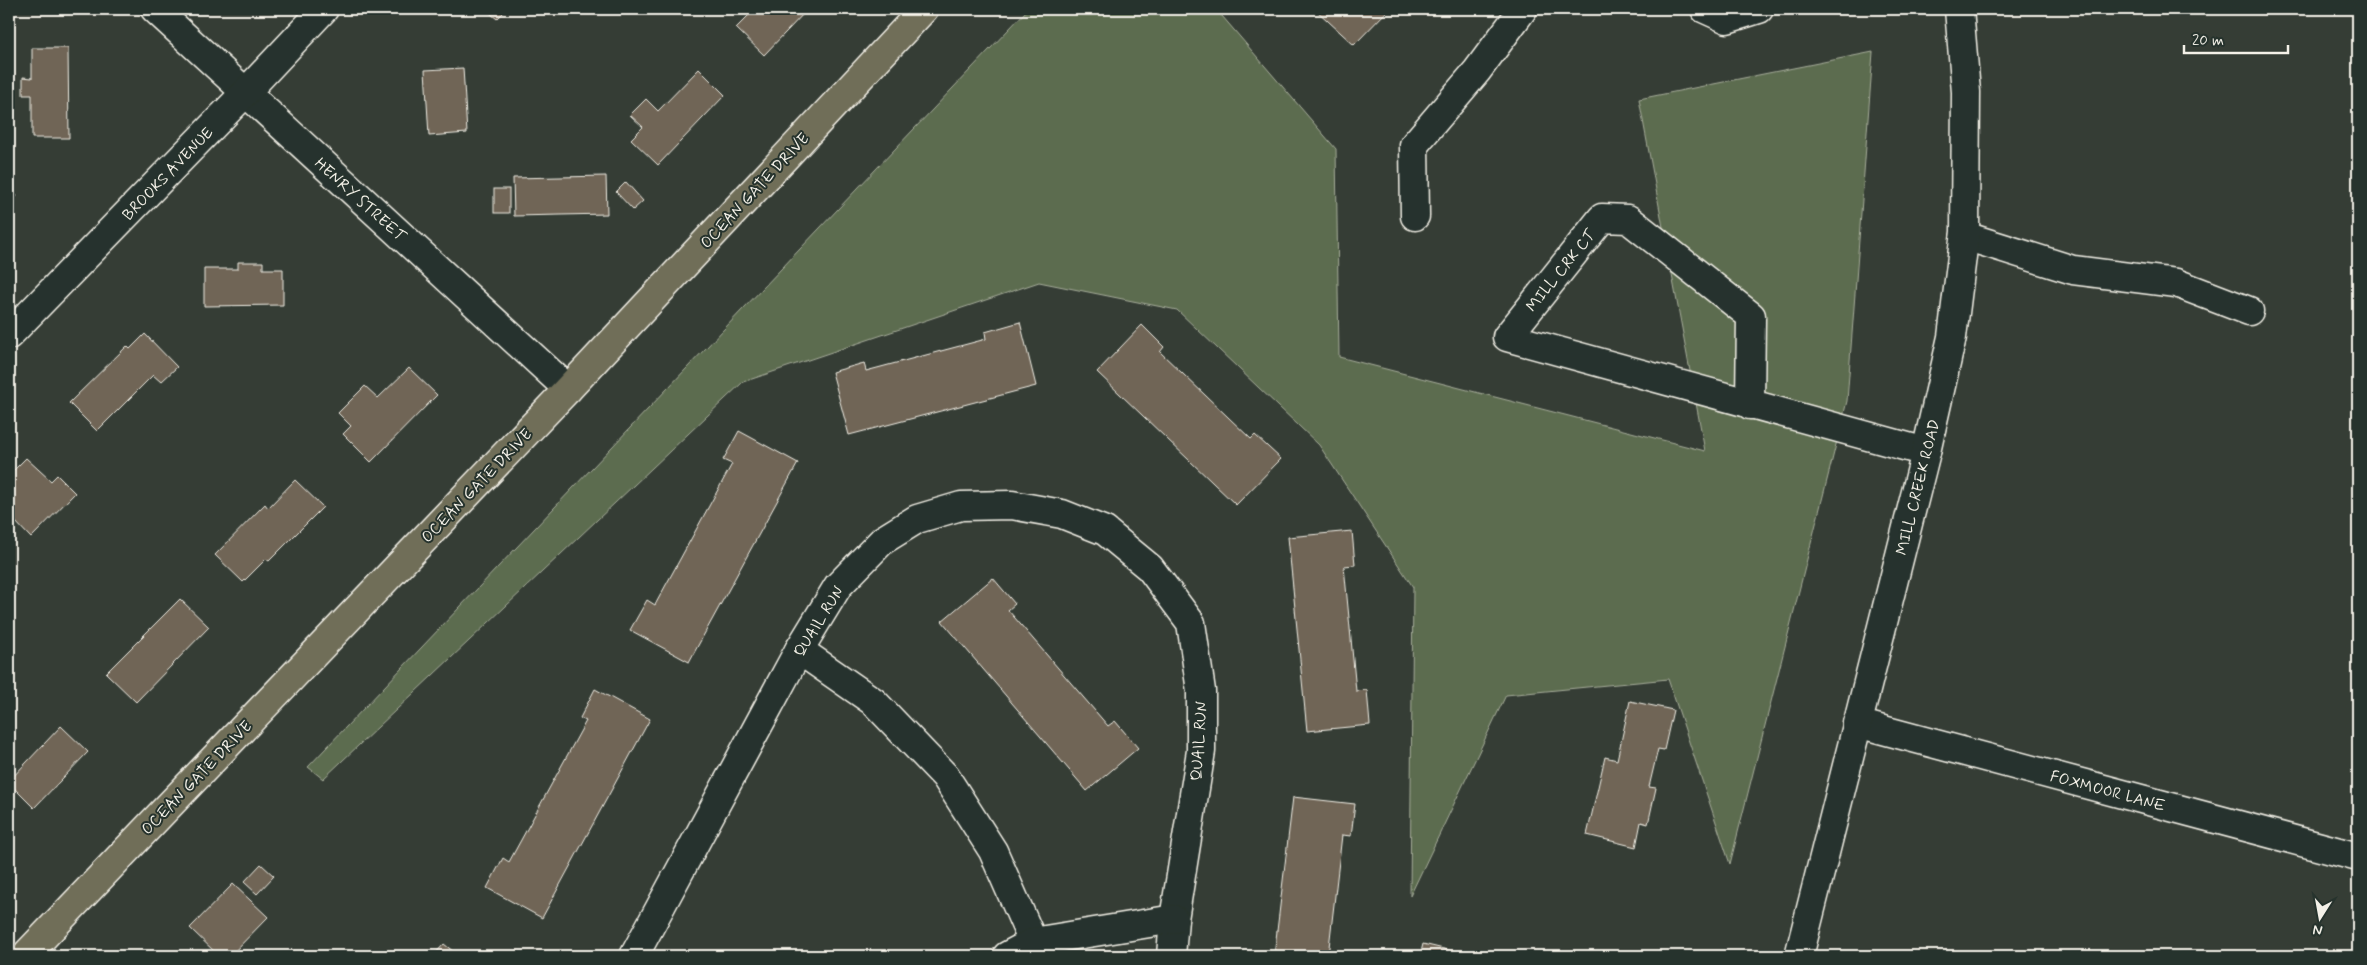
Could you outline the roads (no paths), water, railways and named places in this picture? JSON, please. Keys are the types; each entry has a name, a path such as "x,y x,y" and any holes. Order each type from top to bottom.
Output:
{"main road":[{"name":"OCEAN GATE DRIVE","path":"36,952 924,9"}],"street":[{"name":"HENRY STREET","path":"155,9 568,389"},
{"name":"BROOKS AVENUE","path":"9,335 245,93 324,9"},
{"path":"1415,216 1414,145 1477,71 1523,9"},
{"path":"1705,9 1727,19 1759,9"},
{"name":"MILL CREEK ROAD","path":"1799,956 1926,452 1952,337 1965,236 1966,92 1959,9"},
{"name":"MILL CRK CT","path":"1750,404 1751,316 1628,219 1602,218 1507,337 1516,340 1750,404 1926,452"},
{"path":"1965,236 2073,270 2176,283 2250,311"},
{"name":"QUAIL RUN","path":"634,956 799,650 838,586 883,540 916,519 961,506 1012,505 1062,514 1105,531 1150,568 1191,623 1201,691 1201,751 1174,919 1171,956"},
{"path":"799,650 874,702 945,776 993,852 1033,942"},
{"name":"FOXMOOR LANE","path":"1857,723 2358,857"},
{"path":"1007,956 1033,942 1174,919"}]}
